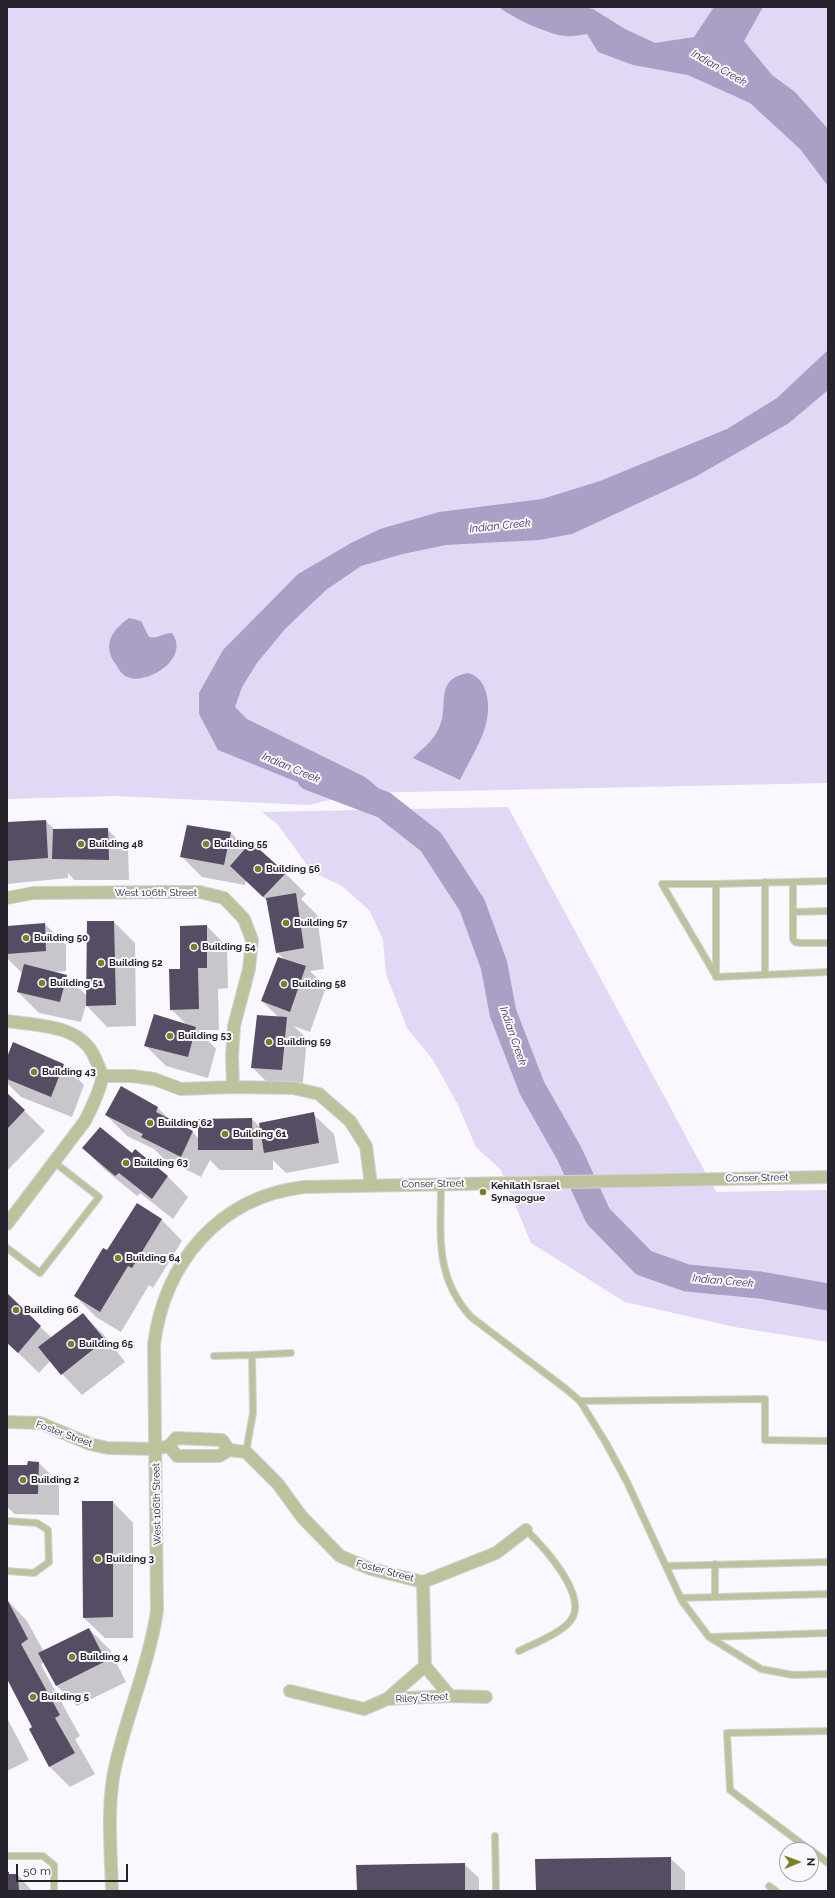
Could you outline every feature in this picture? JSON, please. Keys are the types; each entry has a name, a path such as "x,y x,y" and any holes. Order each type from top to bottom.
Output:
{"street":[{"name":"West 106th Street","path":"7,898 33,893 200,892 224,898 244,918 252,940 249,969 234,1026 232,1056 233,1087"},
{"path":"7,1021 40,1025 80,1037 92,1052 102,1076 94,1103 85,1122 7,1224"},
{"path":"102,1076 132,1076 154,1080 181,1089 233,1087 293,1088 319,1094 350,1120 366,1146 371,1185"},
{"name":"Conser Street","path":"198,1242 222,1220 243,1206 282,1189 371,1185 828,1177"},
{"name":"West 106th Street","path":"112,1891 111,1793 115,1764 152,1640 157,1611 154,1360 157,1321 164,1299 176,1273 198,1242"},
{"name":"Foster Street","path":"7,1422 40,1423 90,1444 108,1448 155,1449 169,1446 176,1438 222,1440 230,1450"},
{"name":"Foster Street","path":"169,1446 177,1456 219,1456 230,1450 246,1452 278,1484 302,1517 340,1556 372,1569 423,1582 496,1553 526,1530"},
{"path":"423,1582 425,1666 450,1696"},
{"path":"387,1699 425,1666"},
{"name":"Riley Street","path":"290,1691 321,1700 364,1708 387,1699 450,1696 486,1697"}],"lane":[{"path":"716,977 662,884 828,881"},
{"path":"765,882 765,975"},
{"path":"793,882 793,939 795,942 828,943"},
{"path":"716,884 716,977"},
{"path":"794,912 828,911"},
{"path":"716,977 828,972"},
{"path":"7,1248 40,1273 99,1198 54,1162"},
{"path":"441,1184 441,1257 449,1283 459,1304 471,1317 580,1401 627,1482 681,1598 709,1637 761,1668 793,1675 828,1674"},
{"path":"214,1356 291,1353"},
{"path":"246,1452 253,1413 252,1355"},
{"path":"580,1401 765,1399 765,1440 828,1441"},
{"path":"7,1521 37,1522 48,1530 49,1562 34,1573 7,1571"},
{"path":"519,1651 558,1630 572,1620 577,1606 574,1593 544,1547 526,1530"},
{"path":"666,1566 828,1562"},
{"path":"715,1564 715,1597"},
{"path":"681,1598 828,1594"},
{"path":"709,1637 828,1633"},
{"path":"800,1842 730,1790 727,1733 828,1731"},
{"path":"495,1836 496,1891"},
{"path":"7,1856 43,1856 54,1865 54,1891"},
{"path":"819,1856 828,1863"},
{"path":"769,1886 776,1891"}],"shaded area":[{"path":"7,7 828,7 828,783 359,793 309,805 116,796 7,799"},
{"path":"508,807 716,1192 828,1190 828,1342 735,1327 625,1302 531,1243 501,1170 476,1147 458,1105 433,1060 407,1028 386,974 383,940 370,911 342,886 312,872 278,825 262,812"}],"water":[{"path":"499,7 583,7 593,9 625,29 655,43 694,37 714,7 763,7 744,41 772,75 795,92 828,129 828,186 800,149 750,103 688,75 633,65 598,52 587,34 576,36 558,35 540,29 521,20"},
{"path":"828,350 828,390 789,423 695,477 572,534 539,540 446,545 403,554 361,566 326,590 285,629 257,663 242,687 235,707 247,719 365,777 383,792 359,793 297,782 218,750 199,714 199,693 223,650 298,574 351,543 380,529 439,512 542,499 600,481 727,429 777,398"},
{"path":"129,618 141,621 149,637 172,633 176,642 176,651 172,660 157,673 148,677 138,679 130,678 122,674 112,659 109,646 110,640 117,628"},
{"path":"468,673 480,680 483,685 488,704 488,715 481,738 460,780 413,758 430,742 438,730 442,721 444,695 450,681 457,676"}],"building":[{"path":"46,820 48,858 7,861 7,822"},
{"name":"Building 55","path":"187,825 231,832 224,865 180,857"},
{"name":"Building 48","path":"108,828 109,860 52,859 53,829"},
{"name":"Building 56","path":"251,842 286,873 263,897 230,866"},
{"name":"Building 57","path":"296,893 304,948 276,953 266,898"},
{"name":"Building 52","path":"87,921 114,921 116,1005 86,1006"},
{"name":"Building 50","path":"45,923 46,951 7,954 7,926"},
{"name":"Building 54","path":"207,925 207,968 198,968 199,1009 170,1010 169,969 180,969 180,926"},
{"name":"Building 58","path":"278,957 306,966 290,1012 261,1001"},
{"name":"Building 51","path":"24,964 67,975 60,1002 17,992"},
{"name":"Building 53","path":"154,1014 196,1027 188,1057 144,1046"},
{"name":"Building 59","path":"257,1015 287,1017 282,1070 251,1068"},
{"name":"Building 43","path":"13,1042 64,1064 51,1097 7,1079 7,1057"},
{"name":"Building 62","path":"121,1086 158,1107 156,1112 193,1131 181,1157 141,1137 143,1134 105,1115"},
{"path":"7,1093 25,1110 7,1129"},
{"path":"314,1112 319,1143 264,1153 259,1123"},
{"name":"Building 61","path":"252,1118 253,1150 198,1150 198,1119"},
{"name":"Building 63","path":"100,1127 132,1153 135,1149 168,1176 152,1199 119,1173 115,1176 82,1148"},
{"name":"Building 64","path":"137,1203 162,1219 132,1268 128,1266 100,1312 74,1296 103,1248 107,1250"},
{"name":"Building 66","path":"7,1293 41,1326 18,1353 7,1343"},
{"name":"Building 65","path":"83,1313 105,1340 61,1375 38,1347"},
{"name":"Building 2","path":"28,1461 39,1462 38,1494 7,1494 7,1465 27,1465"},
{"name":"Building 3","path":"82,1501 113,1501 113,1617 83,1618"},
{"name":"Building 5","path":"7,1599 28,1639 21,1644 60,1715 55,1718 75,1753 49,1767 29,1729 32,1727 7,1679"},
{"name":"Building 4","path":"89,1628 106,1661 56,1686 38,1653"},
{"path":"671,1857 671,1891 536,1891 535,1859"},
{"path":"465,1863 465,1891 357,1891 356,1865"},
{"path":"7,1872 9,1872 9,1874 18,1874 19,1891 7,1891"}],"waterway":[{"name":"Indian Creek","path":"310,777 384,805 431,842 472,905 494,965 503,1013 532,1088 569,1153 598,1216 644,1263 687,1278 760,1285 828,1297"}],"place":[{"name":"Building 48","path":"81,844"},
{"name":"Building 55","path":"206,844"},
{"name":"Building 56","path":"258,869"},
{"name":"Building 57","path":"286,923"},
{"name":"Building 50","path":"26,938"},
{"name":"Building 54","path":"194,947"},
{"name":"Building 52","path":"101,963"},
{"name":"Building 51","path":"42,983"},
{"name":"Building 58","path":"284,984"},
{"name":"Building 53","path":"170,1036"},
{"name":"Building 59","path":"269,1042"},
{"name":"Building 43","path":"34,1072"},
{"name":"Building 62","path":"150,1123"},
{"name":"Building 61","path":"225,1134"},
{"name":"Building 63","path":"126,1163"},
{"name":"Kehilath Israel Synagogue","path":"483,1192"},
{"name":"Building 64","path":"118,1258"},
{"name":"Building 66","path":"16,1310"},
{"name":"Building 65","path":"71,1344"},
{"name":"Building 2","path":"23,1480"},
{"name":"Building 3","path":"98,1559"},
{"name":"Building 4","path":"72,1657"},
{"name":"Building 5","path":"33,1697"}]}
